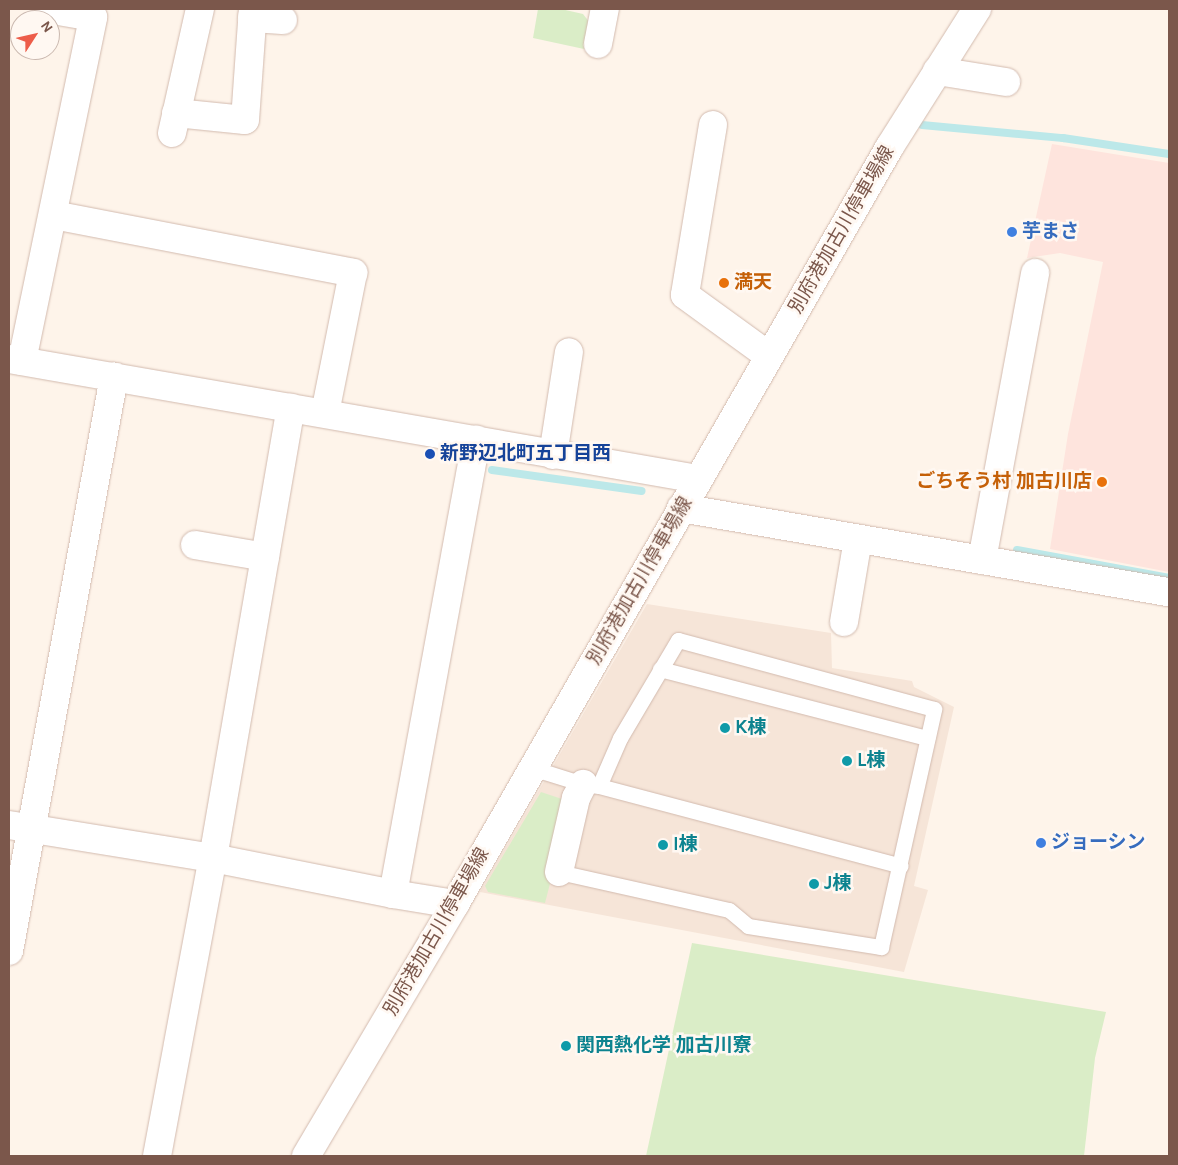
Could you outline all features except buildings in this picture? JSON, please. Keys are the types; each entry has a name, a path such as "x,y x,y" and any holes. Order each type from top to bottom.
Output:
{"street":[{"path":"47,9 93,17 53,215 15,360 698,479"},
{"path":"200,9 174,123 245,120 253,13 283,20"},
{"path":"598,44 605,9"},
{"name":"別府港加古川停車場線","path":"306,1156 455,904 889,148 976,9"},
{"path":"938,71 1006,82"},
{"path":"713,125 686,295 769,356"},
{"path":"53,215 353,273 325,413"},
{"path":"982,560 1035,273"},
{"path":"553,455 569,352"},
{"path":"9,951 20,827 114,377"},
{"path":"156,1156 212,858 291,408"},
{"path":"393,894 476,440"},
{"path":"681,508 1169,592"},
{"path":"844,622 858,539"},
{"path":"195,545 266,557"},
{"path":"559,872 576,798 591,785"},
{"path":"20,827 212,858 393,894 455,904"}],"lane":[{"path":"559,872 729,910 748,926 881,947 901,866 934,709 678,640 591,785"},
{"path":"660,669 927,738"},
{"path":"532,768 901,866"}],"shaded area":[{"path":"1052,144 1169,163 1169,572 1050,549 1068,434 1103,262 1060,253 1027,258"},
{"path":"647,604 831,633 832,668 912,681 914,687 954,707 914,886 928,890 904,972 480,892"}],"green space":[{"path":"538,9 561,9 583,14 590,23 584,49 533,38"},
{"path":"541,792 571,802 545,903 488,892 485,886"},
{"path":"692,943 1106,1012 1095,1058 1084,1156 646,1156"}],"waterway":[{"path":"922,125 1063,138 1169,154"},
{"path":"492,470 642,491"},
{"path":"1017,550 1169,578"}],"place":[{"name":"芋まさ","path":"1012,232"},
{"name":"満天","path":"724,283"},
{"name":"新野辺北町五丁目西","path":"430,454"},
{"name":"ごちそう村 加古川店","path":"1102,482"},
{"name":"K棟","path":"725,728"},
{"name":"L棟","path":"847,761"},
{"name":"ジョーシン","path":"1041,843"},
{"name":"I棟","path":"663,845"},
{"name":"J棟","path":"814,884"},
{"name":"関西熱化学 加古川寮","path":"566,1046"}]}
